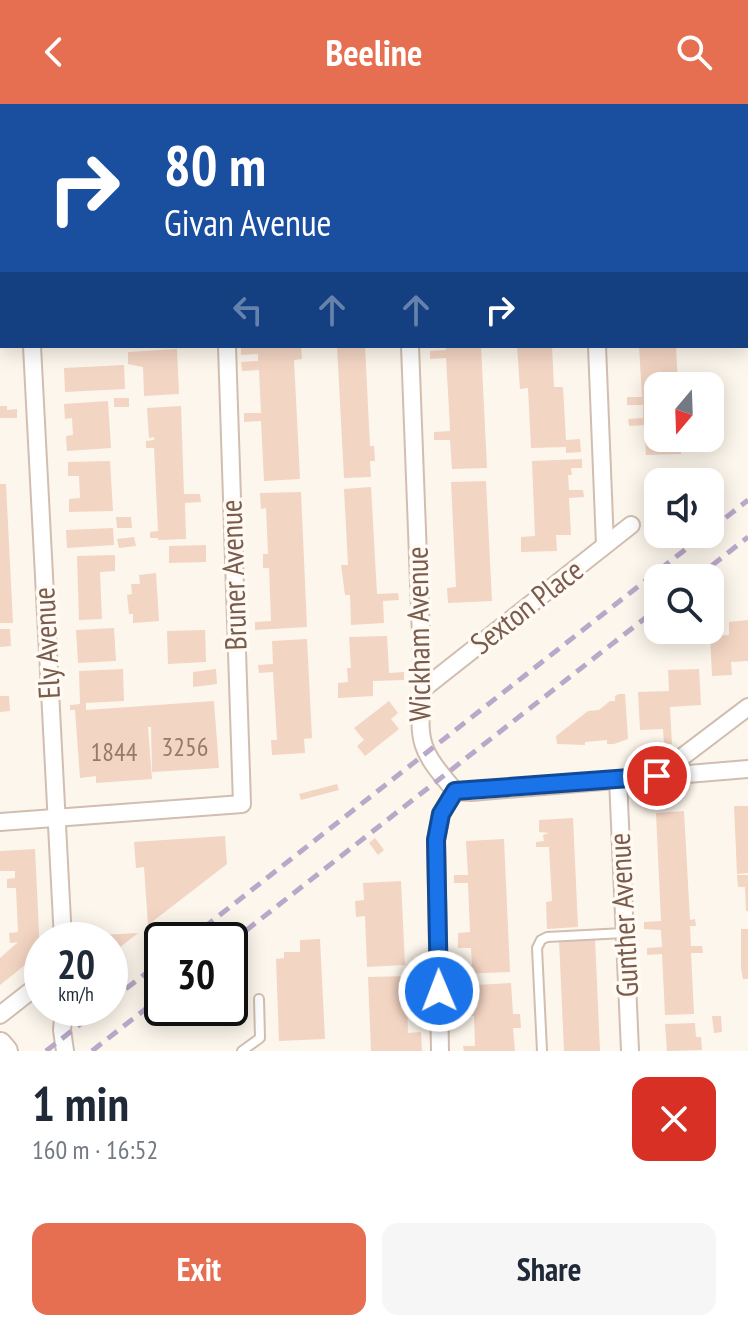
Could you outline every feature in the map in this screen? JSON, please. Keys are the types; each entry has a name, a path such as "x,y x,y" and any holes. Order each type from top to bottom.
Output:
{"street":[{"name":"Ely Avenue","path":"32,348 62,922"},
{"name":"Bruner Avenue","path":"56,819 242,804 227,348"},
{"name":"Wickham Avenue","path":"410,348 423,689 419,725 428,759 455,791"},
{"path":"597,348 605,545"},
{"name":"Sexton Place","path":"423,689 631,525"},
{"path":"657,776 748,707"},
{"path":"440,1051 436,840 441,814 455,791 748,769"},
{"name":"Gunther Avenue","path":"618,779 630,1051"},
{"path":"0,822 56,819"},
{"path":"0,1015 24,996"},
{"path":"62,1026 65,1051"},
{"path":"0,1044 6,1051"}],"lane":[{"path":"542,1051 537,948 541,940 547,937 625,933"},
{"path":"245,1050 260,1038 259,999"}],"building":[{"path":"241,348 301,348 302,359 294,360 300,479 264,481 261,421 244,422 244,413 261,413 259,370 242,371 241,362 258,361 258,354 241,355"},
{"path":"337,348 365,348 370,446 374,446 375,461 370,461 371,477 344,478"},
{"path":"481,348 487,468 452,469 450,440 434,440 434,432 450,431 446,358 430,359 430,351"},
{"path":"517,348 552,348 554,387 563,387 566,440 580,439 581,452 566,453 566,447 531,448 528,388 520,389"},
{"path":"639,348 676,348 677,372 644,372 644,425 629,426 628,419 643,418 643,405 627,405 627,397 642,397"},
{"path":"177,349 179,394 144,396 143,367 128,364 128,352"},
{"path":"124,365 125,389 65,392 64,368"},
{"path":"114,398 129,398 129,407 114,407"},
{"path":"108,401 111,448 67,451 66,436 73,435 72,418 65,419 64,404"},
{"path":"0,406 7,406 7,410 17,409 17,418 0,418"},
{"path":"181,406 184,494 200,494 201,502 185,503 186,539 158,540 150,538 150,532 158,531 154,448 146,448 146,441 154,440 154,437 149,438 147,408"},
{"path":"646,452 681,452 681,454 646,455"},
{"path":"582,459 582,468 571,468 572,475 568,475 569,490 583,490 584,497 569,498 571,535 556,535 557,551 521,552 521,537 535,536 532,461"},
{"path":"110,461 113,511 69,512 69,499 80,498 79,476 68,476 68,462"},
{"path":"486,481 492,601 448,603 447,588 456,587 451,482"},
{"path":"0,484 6,484 13,623 0,623"},
{"path":"371,487 377,594 398,593 399,600 383,601 384,623 351,625 350,595 345,595 341,565 348,565 344,489"},
{"path":"301,492 307,627 255,630 255,622 271,621 269,568 263,568 263,554 268,554 266,508 261,509 260,493"},
{"path":"116,517 131,517 132,528 117,528"},
{"path":"113,528 114,545 67,548 66,530"},
{"path":"134,537 136,546 119,548 117,539"},
{"path":"206,545 206,562 169,563 169,546"},
{"path":"115,555 115,571 100,572 102,619 79,620 77,556"},
{"path":"156,573 159,621 133,623 127,595 132,594 131,584 140,584 139,575"},
{"path":"748,620 748,661 731,662 732,675 712,676 710,644 724,644 724,635 729,635 729,622"},
{"path":"114,628 116,661 78,663 76,630"},
{"path":"0,629 10,629 11,646 0,647"},
{"path":"205,630 206,662 168,664 167,631"},
{"path":"387,636 389,673 404,672 404,680 373,681 373,696 338,698 338,683 348,682 347,668 351,668 349,637"},
{"path":"307,639 312,738 304,739 305,753 272,755 271,740 277,740 273,672 259,673 258,665 273,664 272,641"},
{"path":"123,669 124,701 86,703 86,710 214,701 219,768 152,772 151,727 148,727 152,779 96,783 96,776 80,778 75,710 70,710 70,705 80,704 79,671"},
{"path":"216,669 217,684 193,687 193,672"},
{"path":"699,669 701,705 670,707 672,744 664,744 663,729 640,730 638,692 669,691 668,670"},
{"path":"625,694 628,739 614,744 607,744 607,740 585,742 585,745 557,744 556,736 588,711 599,710 610,701 615,701 615,696"},
{"path":"0,696 9,696 10,711 0,712"},
{"path":"389,701 398,713 391,719 399,729 365,756 357,746 364,740 354,728"},
{"path":"337,784 339,790 301,800 299,794"},
{"path":"734,806 748,806 748,873 737,874"},
{"path":"684,811 690,920 695,919 696,926 690,926 691,946 702,946 703,953 691,953 694,1014 665,1015 662,954 647,955 647,948 662,947 661,930 644,929 644,922 661,921 656,813"},
{"path":"573,818 578,927 547,929 546,902 552,901 549,847 536,847 536,842 544,841 543,835 549,833 539,832 539,820"},
{"path":"225,836 227,864 152,922 148,922 144,867 136,868 134,842"},
{"path":"375,838 384,850 378,855 369,843"},
{"path":"504,839 510,972 459,974 459,965 472,965 471,948 458,948 458,933 470,932 468,883 454,883 454,875 468,875 466,841"},
{"path":"35,849 39,922 24,922 24,966 0,985 0,958 18,942 10,943 9,933 18,932 16,888 7,888 7,879 15,878 15,871 0,871 0,851"},
{"path":"737,875 748,875 748,911 745,887 738,887"},
{"path":"401,881 405,965 367,967 365,916 356,917 355,901 364,900 363,883"},
{"path":"741,929 748,929 748,979 743,979 741,968"},
{"path":"595,938 600,1051 564,1051 559,940"},
{"path":"320,939 325,1039 279,1041 276,959 284,958 284,952 300,952 300,940"},
{"path":"406,976 408,1033 421,1032 422,1051 371,1051 368,977"},
{"path":"511,983 513,1014 520,1014 521,1028 513,1028 515,1051 464,1051 463,1046 475,1046 474,1016 461,1016 461,1009 472,1008 472,993 460,994 459,986"},
{"path":"712,1016 721,1016 722,1032 714,1033"},
{"path":"695,1023 696,1037 701,1037 702,1050 667,1051 665,1024"}],"railway":[{"path":"724,519 748,500"},
{"path":"714,564 748,537"},
{"path":"211,922 687,548"},
{"path":"248,929 644,619"},
{"path":"128,987 144,975"},
{"path":"92,1051 144,1010"},
{"path":"46,1051 78,1026"}],"route":[{"path":"439,991 436,840 441,814 455,791 657,776"}]}
